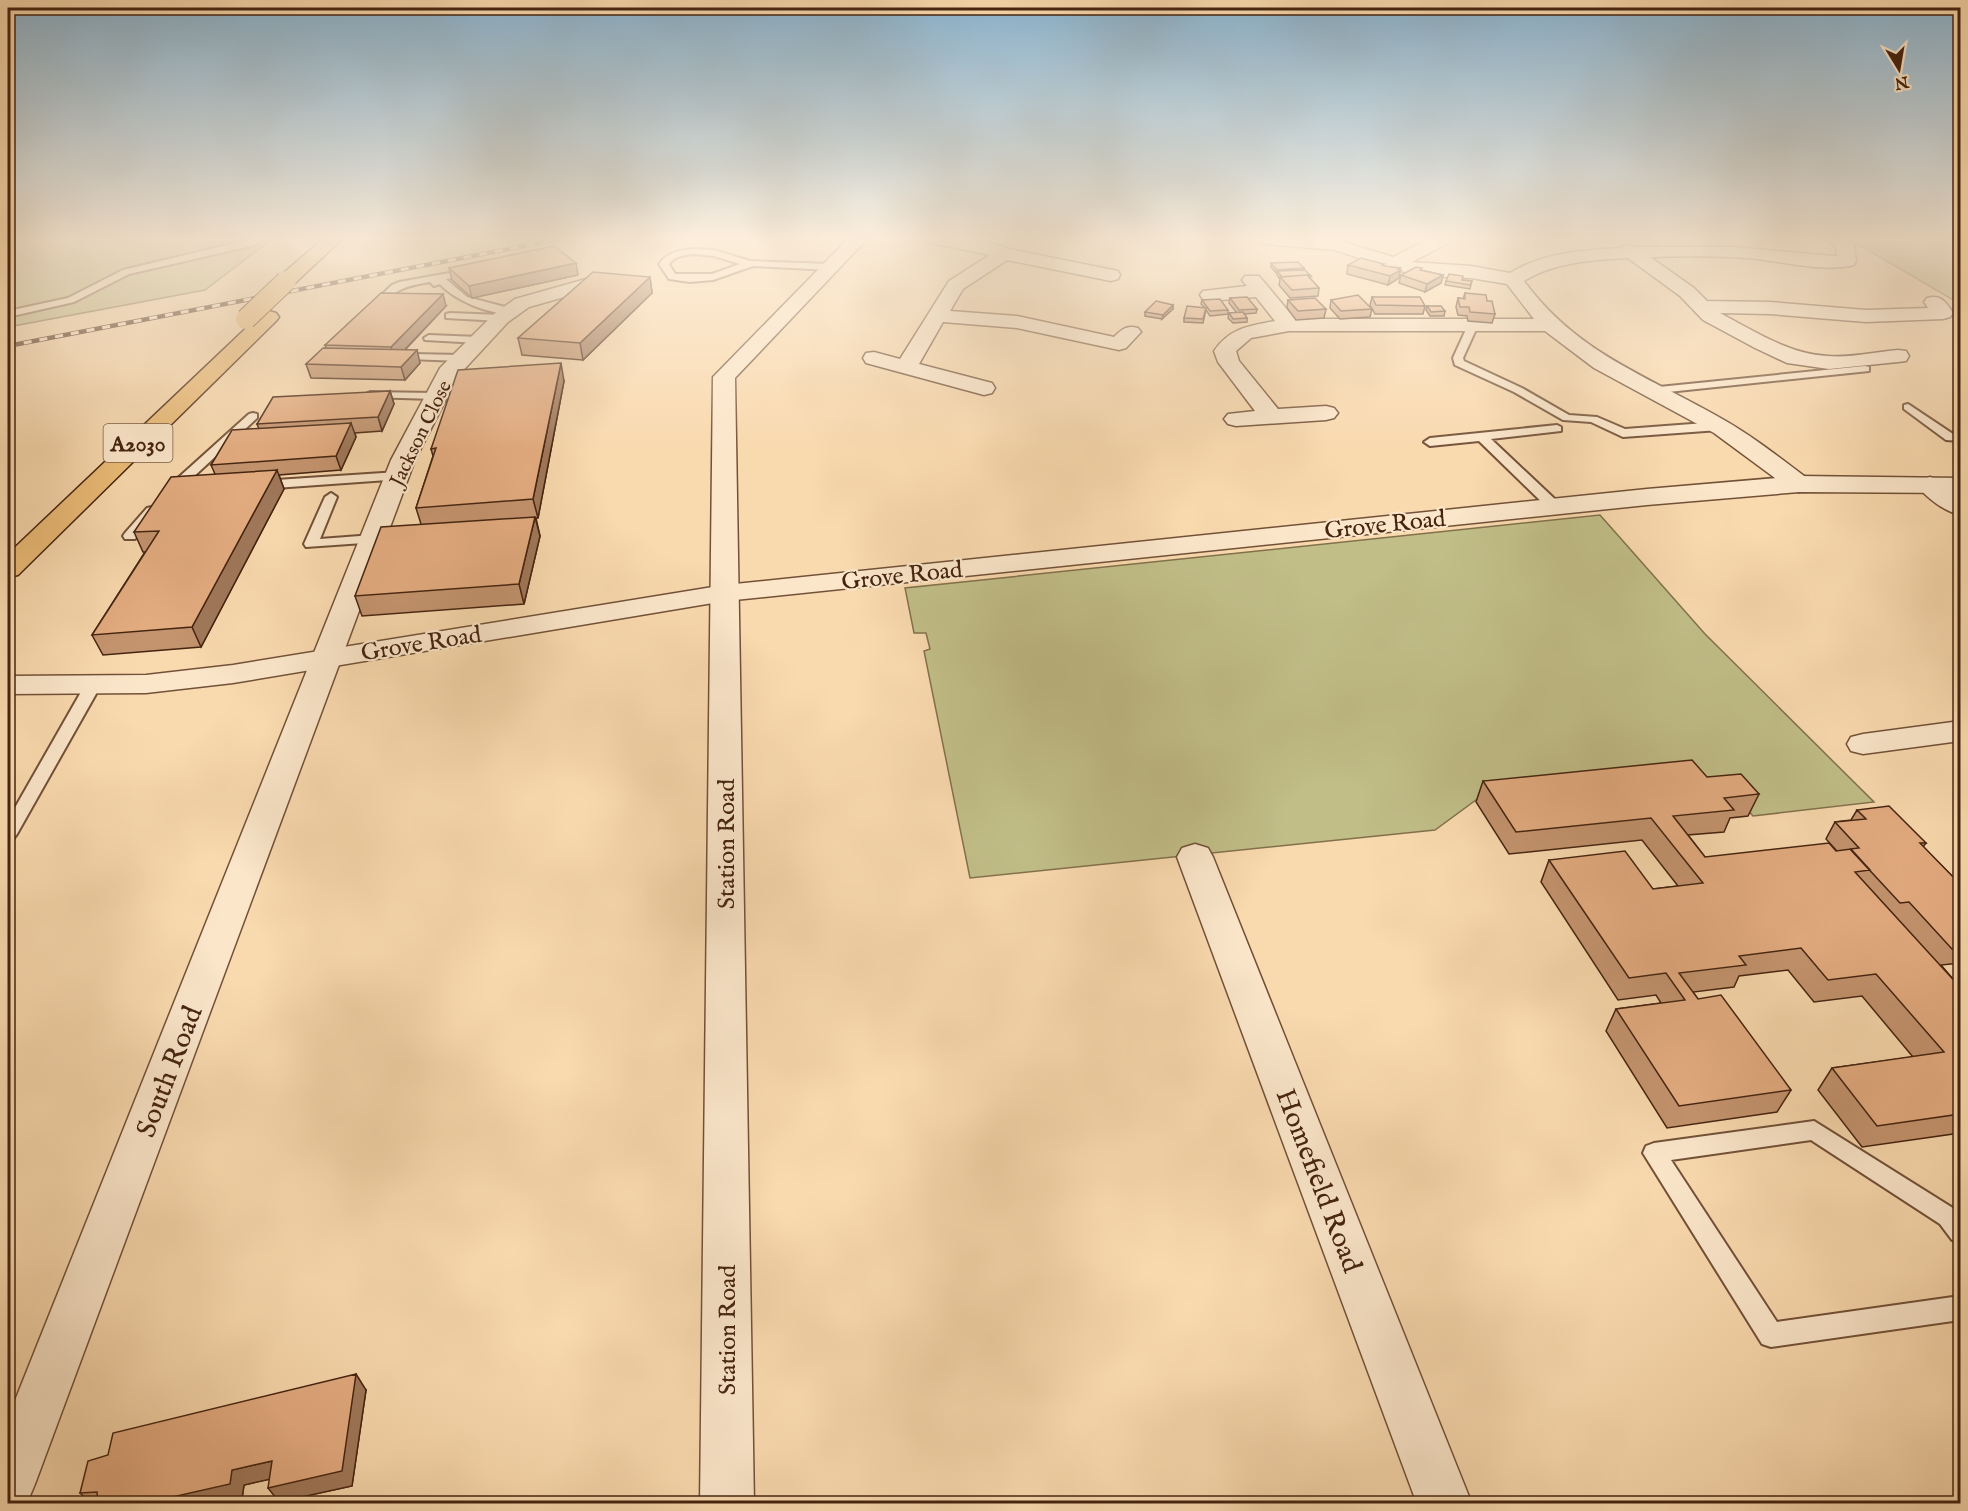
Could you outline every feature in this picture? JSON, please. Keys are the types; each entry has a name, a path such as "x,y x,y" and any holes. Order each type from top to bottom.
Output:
{"main road":[{"name":"A2030","path":"8,569 264,310"},
{"name":"A2030","path":"8,544 268,310"}],"street":[{"name":"Jackson Close","path":"328,658 403,460 435,396 461,358 512,310"},
{"name":"Station Road","path":"727,1503 724,377 789,310"},
{"path":"906,367 943,310"},
{"path":"1276,310 1289,326"},
{"path":"1535,310 1573,346 1597,362 1719,426 1799,484"},
{"path":"1703,310 1710,316 1762,344 1795,358 1829,363 1898,356"},
{"path":"1788,310 1866,316 1946,312"},
{"path":"939,316 1017,322 1119,344 1131,332"},
{"path":"1272,417 1229,362 1225,351 1231,343 1245,333 1289,326 1549,325"},
{"path":"874,358 984,388"},
{"path":"1236,419 1326,413"},
{"name":"Grove Road","path":"8,685 146,684 212,677 725,593 1555,507 1799,484 1960,486"},
{"path":"1930,484 1960,507"},
{"name":"South Road","path":"8,1484 328,658"},
{"path":"1863,744 1960,731"},
{"name":"Homefield Road","path":"1195,857 1444,1503"}],"lane":[{"path":"8,314 28,310"},
{"path":"364,316 371,310"},
{"path":"491,310 505,314"},
{"path":"450,316 505,314"},
{"path":"1473,325 1458,358 1459,363 1518,390 1567,418 1593,419 1623,433 1719,426"},
{"path":"429,338 479,340"},
{"path":"412,357 461,358"},
{"path":"1649,391 1865,369"},
{"path":"357,395 435,396"},
{"path":"1908,407 1950,437 1960,438"},
{"path":"130,536 171,490 254,416"},
{"path":"1430,442 1557,429"},
{"path":"1482,437 1555,507"},
{"path":"243,486 398,476"},
{"path":"171,490 195,489"},
{"path":"331,497 311,544 373,539"},
{"path":"8,834 93,685"},
{"path":"1960,1232 1948,1217 1814,1130 1654,1153 1771,1335 1960,1308"}],"shaded area":[{"path":"8,310 101,310 8,327"},
{"path":"1600,515 1705,634 1874,802 1753,816 1730,791 1684,778 1476,800 1435,830 970,878 924,651 930,649 926,633 914,633 905,588"}],"building":[{"path":"363,310 428,310 391,347 325,345"},
{"path":"550,310 616,310 580,343 518,338"},
{"path":"1147,310 1168,310 1163,315 1145,312"},
{"path":"1186,310 1206,310 1203,319 1184,318"},
{"path":"1429,310 1445,311 1431,312"},
{"path":"1470,310 1494,310 1495,314 1470,312"},
{"path":"1243,312 1247,318 1233,319 1229,313"},
{"path":"323,348 417,350 401,367 306,364"},
{"path":"561,363 533,499 416,508 436,448 431,449 458,370"},
{"path":"390,391 378,417 257,424 273,397"},
{"path":"351,423 336,456 211,465 232,430"},
{"path":"277,470 192,627 92,635 159,531 134,532 171,477"},
{"path":"535,517 519,584 355,596 381,527"},
{"path":"1692,760 1707,777 1741,774 1759,794 1724,798 1734,810 1673,816 1705,857 1829,843 1836,851 1851,849 1870,870 1855,872 1960,987 1960,1114 1877,1126 1832,1068 1944,1052 1876,974 1828,980 1801,948 1739,956 1746,965 1679,973 1698,999 1721,995 1791,1090 1679,1106 1616,1009 1685,1000 1666,973 1629,978 1549,860 1625,851 1653,889 1703,883 1651,818 1516,832 1483,781"},
{"path":"1889,806 1926,843 1920,843 1960,884 1960,896 1957,897 1960,900 1960,948 1952,949 1909,902 1900,903 1850,849 1859,848 1835,822 1866,819 1857,810"},
{"path":"356,1374 342,1471 268,1488 272,1461 232,1470 230,1484 146,1503 98,1503 97,1492 80,1493 88,1461 108,1455 113,1433"}],"railway":[{"path":"8,346 196,310"}]}
